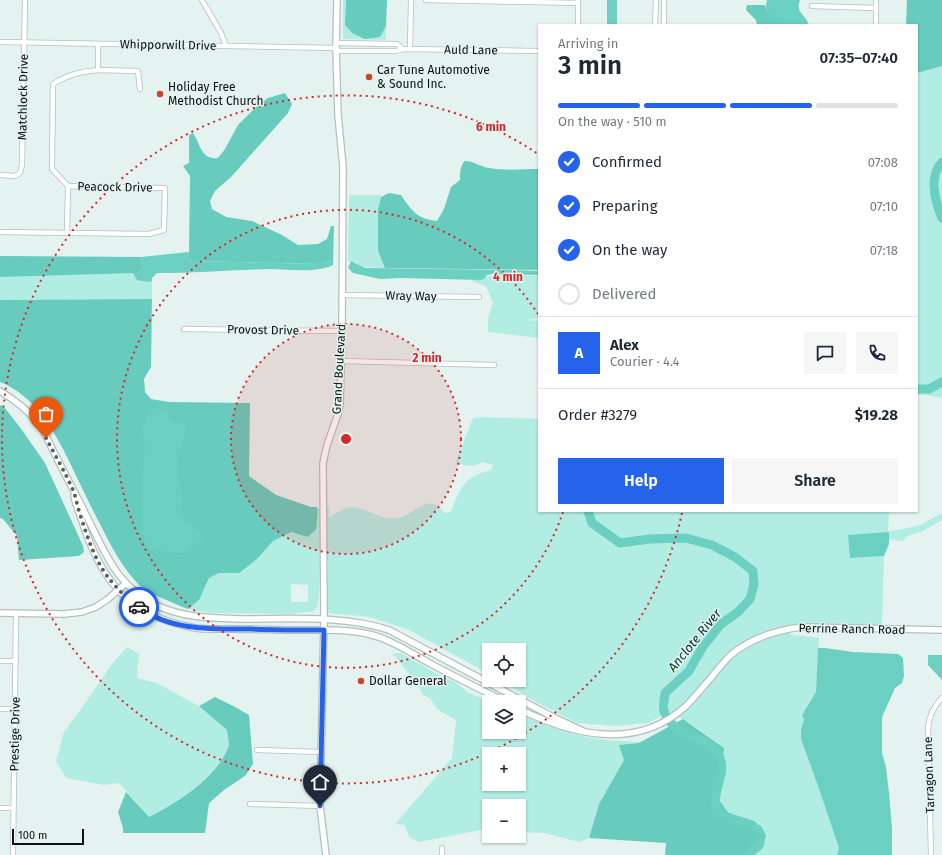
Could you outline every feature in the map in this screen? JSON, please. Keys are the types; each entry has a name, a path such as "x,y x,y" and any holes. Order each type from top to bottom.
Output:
{"street":[{"name":"Matchlock Drive","path":"0,175 15,176 20,173 22,164 25,0"},
{"path":"202,0 221,33 226,46"},
{"name":"Grand Boulevard","path":"326,855 320,806 320,752 324,630 324,463 327,445 338,414 342,331 343,167 338,115 336,47 337,0"},
{"path":"410,49 411,0"},
{"path":"426,0 578,2 578,24"},
{"path":"655,24 656,0"},
{"path":"664,0 664,24"},
{"path":"876,0 876,24"},
{"path":"812,6 876,8"},
{"name":"Whipporwill Drive","path":"0,42 336,47"},
{"path":"98,44 98,70"},
{"name":"Auld Lane","path":"336,47 397,44 403,49"},
{"name":"Auld Lane","path":"336,47 397,52 403,49 538,51"},
{"name":"Peacock Drive","path":"67,233 68,186 52,169 53,84 65,77 82,72 98,70 138,71 140,89"},
{"name":"Peacock Drive","path":"0,232 148,234 164,230 165,188 68,186"},
{"name":"Wray Way","path":"342,295 479,297"},
{"name":"Provost Drive","path":"184,329 342,331"},
{"path":"341,361 494,365"},
{"path":"0,391 15,400 40,425 74,491 86,533 96,558 109,580 143,611 172,623 191,627 213,629 324,630 368,634 382,638 492,695"},
{"name":"Perrine Ranch Road","path":"74,491 117,574 133,590 157,606 182,615 205,618 324,620 375,625 389,630 555,718 583,731"},
{"path":"0,613 82,612 96,607 108,599 126,583"},
{"name":"Prestige Drive","path":"13,855 16,614"},
{"name":"Perrine Ranch Road","path":"526,712 557,726 571,730 610,735 627,734 655,726 678,713 740,647 779,630 801,627 942,630"},
{"path":"0,661 16,661"},
{"name":"Tarragon Lane","path":"931,855 928,728 934,709 942,698"},
{"path":"0,709 15,710"},
{"path":"257,750 320,752"},
{"path":"250,804 320,806"},
{"path":"0,808 13,808"},
{"path":"442,848 442,855"}],"shaded area":[{"path":"343,0 346,0 345,25 380,37 386,26 386,40 343,39"},
{"path":"346,0 387,0 386,26 380,37 365,39 352,33 345,25"},
{"path":"607,0 617,0 617,24 607,24"},
{"path":"767,0 800,0 800,11 809,24 786,24 780,22 772,17 766,5"},
{"path":"907,0 942,0 942,66 918,73 918,24 906,24"},
{"path":"747,5 765,5 772,16 788,24 757,24 756,20 746,10"},
{"path":"942,66 942,398 918,395 918,73"},
{"path":"285,93 292,104 288,113 231,177 215,191 210,201 212,209 226,217 252,221 282,235 298,245 318,244 327,239 331,226 334,226 333,265 329,267 331,260 322,264 192,261 186,258 189,252 190,176 183,166 189,163 189,135 193,133 202,151 208,157 218,158 225,149 238,125 256,107 268,98"},
{"path":"465,161 471,162 495,169 538,169 538,270 385,268 378,251 378,209 381,197 389,193 401,195 408,206 420,216 437,221 444,209 451,187 460,180 460,172"},
{"path":"349,195 380,195 381,197 378,209 378,251 385,268 362,267 355,262 348,261"},
{"path":"189,252 186,258 192,261 322,264 331,260 329,267 314,270 268,269 157,273 152,278 152,281 148,282 137,280 133,273 137,273 142,270 143,265 141,257"},
{"path":"0,256 141,257 143,265 142,270 137,273 0,277"},
{"path":"351,261 365,268 538,271 538,275 492,274 487,275 481,280 401,278 380,279 353,273 348,268"},
{"path":"133,273 134,276 148,282 152,281 152,299 0,300 0,277"},
{"path":"489,276 538,276 538,318 528,320 538,321 538,338 488,332 488,318 493,303 486,286 471,281"},
{"path":"152,299 151,367 144,379 145,392 151,399 169,402 250,403 249,476 276,495 311,507 317,507 318,510 316,529 308,537 291,532 273,541 257,559 239,573 219,573 209,578 199,600 188,609 163,599 141,587 123,566 109,542 64,451 42,415 23,396 0,382 0,300"},
{"path":"0,405 4,407 19,426 45,463 83,546 84,552 79,556 19,560 17,536 3,519 0,518"},
{"path":"156,408 165,410 173,421 182,419 186,423 187,430 177,460 182,501 180,514 188,522 194,525 197,531 201,531 204,539 186,553 170,553 155,550 146,545 143,535 142,480 145,445 141,426 145,424 149,410"},
{"path":"473,418 538,419 538,512 889,512 888,532 920,525 942,513 942,520 923,531 907,536 903,541 889,539 889,532 850,558 884,556 882,626 801,624 778,627 740,645 720,663 685,703 672,713 669,712 648,723 616,726 577,723 510,687 526,687 526,643 482,643 482,670 407,629 369,617 327,613 328,560 326,559 326,507 329,507 329,517 349,507 355,507 378,516 390,518 404,516 426,504 432,504 445,513 451,512 457,496 464,484 475,476 491,470 493,465 482,462 469,466 456,462"},
{"path":"318,509 321,509 321,559 318,605 314,611 291,614 209,613 188,609 199,599 209,578 257,559 273,541 291,532 307,536 315,529","holes":["291,584 308,585 308,602 291,602"]},
{"path":"889,532 889,544 884,556 850,558 848,535"},
{"path":"799,630 788,634 819,638 816,692 802,715 804,719 801,730 801,739 839,848 837,855 753,855 761,850 761,826 729,814 720,801 724,748 678,716 688,707 723,667 742,649 780,633"},
{"path":"127,647 139,654 137,678 157,683 202,708 227,730 229,744 222,759 205,779 183,797 149,817 119,783 104,785 66,778 56,761 64,732 112,664"},
{"path":"818,648 853,652 898,654 903,658 904,676 902,683 895,688 882,717 882,753 886,767 889,793 892,829 892,855 837,855 839,848 801,739 801,730 804,719 802,715 816,692"},
{"path":"401,653 439,675 455,682 469,693 482,699 482,739 526,739 526,717 560,730 586,737 641,742 624,760 599,804 589,838 579,842 544,833 526,832 526,799 482,799 482,830 419,842 409,837 405,825 395,824 452,758 456,720 440,711 431,699 422,694 419,687 396,657 391,654"},
{"path":"928,655 942,655 942,680 928,665"},
{"path":"215,697 249,715 253,764 245,776 224,790 209,803 205,833 123,833 118,812 126,792 149,817 183,797 205,779 222,759 229,746 227,730 199,706"},
{"path":"683,719 724,748 720,801 729,814 761,826 766,836 761,850 753,855 665,855 666,843 589,838 599,804 624,760 619,745 639,743"}],"waterway":[{"name":"Anclote River","path":"942,162 935,175 934,182 935,197 942,218"},
{"name":"Anclote River","path":"918,389 929,389 942,382"},
{"name":"Anclote River","path":"588,512 592,523 620,543 650,539 686,538 712,545 735,557 753,571 754,584 750,599 738,612 721,624 702,648 689,671 665,693 663,707 668,720 674,726 705,743 718,754 722,766 715,802 718,814 752,825 760,834 760,844 748,855"}],"way so far":[{"path":"46,438 74,491 75,500 96,558 109,580 128,600 139,607"}],"place":[{"name":"Car Tune Automotive & Sound Inc.","path":"369,77"},
{"name":"Holiday Free Methodist Church","path":"160,94"},
{"name":"Dollar General","path":"361,681"}],"route":[{"path":"139,607 143,611 163,620 191,627 213,629 324,630 320,752 320,806"}]}
